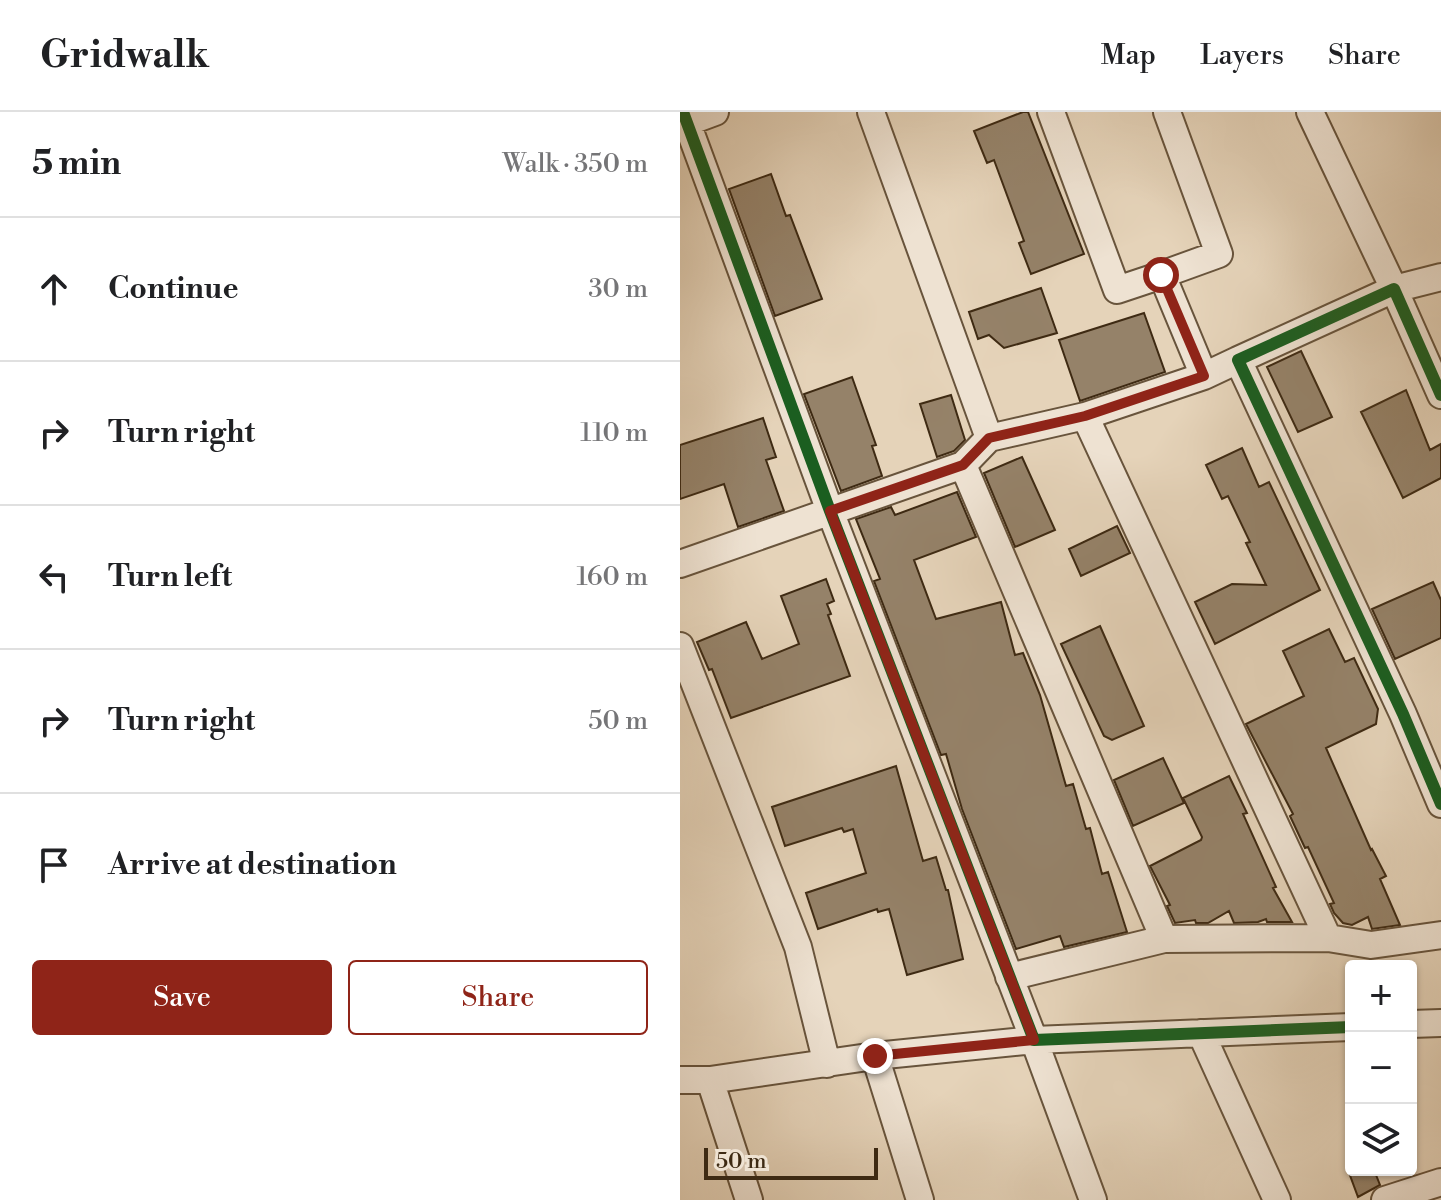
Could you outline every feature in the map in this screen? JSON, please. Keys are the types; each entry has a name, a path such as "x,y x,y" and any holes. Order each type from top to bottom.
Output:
{"street":[{"path":"715,112 683,120 1093,1200"},
{"path":"871,112 989,438"},
{"path":"1051,112 1117,290 1219,254 1167,112"},
{"path":"1310,112 1441,395"},
{"path":"1161,275 1204,376"},
{"path":"680,564 963,465 989,438 1085,416 1204,376 1394,289 1441,277"},
{"path":"1238,360 1403,714 1441,804"},
{"path":"1085,416 1328,938"},
{"path":"963,465 1164,939"},
{"path":"680,646 798,947 827,1064"},
{"path":"1009,977 1164,939 1328,938 1371,945 1441,935"},
{"path":"1417,1024 1441,1023"},
{"path":"680,1080 710,1080 875,1056 1034,1040 1345,1027"},
{"path":"1201,1033 1277,1200"},
{"path":"875,1056 920,1200"},
{"path":"710,1080 749,1200"},
{"path":"1385,1200 1441,1182"}],"building":[{"path":"1028,112 1084,254 1031,274 1019,243 1024,241 994,160 987,163 974,131"},
{"path":"771,174 822,299 775,316 729,189"},
{"path":"1041,288 1057,333 1004,348 989,335 978,339 969,312"},
{"path":"1144,313 1165,372 1080,401 1059,340"},
{"path":"1301,351 1332,417 1298,432 1267,367"},
{"path":"852,377 876,445 872,446 882,476 841,491 804,394"},
{"path":"1406,390 1430,450 1441,444 1441,478 1403,498 1361,412"},
{"path":"951,395 965,440 954,451 937,457 920,404"},
{"path":"763,418 776,457 766,460 784,511 738,527 724,484 680,499 680,445"},
{"path":"1242,448 1259,487 1269,482 1320,590 1215,644 1195,602 1232,584 1266,585 1228,496 1222,499 1206,465"},
{"path":"1022,457 1055,530 1015,547 984,473"},
{"path":"957,492 976,537 914,560 936,619 1001,602 1015,655 1023,653 1040,695 1066,786 1073,784 1086,829 1090,828 1102,874 1108,872 1127,932 1064,947 1060,936 1016,949 962,809 946,754 941,755 874,581 880,579 856,519 891,507 895,515"},
{"path":"1117,526 1130,553 1081,576 1069,549"},
{"path":"826,579 834,601 827,604 831,614 828,615 850,676 731,718 712,669 709,670 697,642 746,622 762,659 799,644 781,596"},
{"path":"1433,582 1441,600 1441,638 1395,659 1372,609"},
{"path":"1100,626 1144,726 1112,740 1104,736 1061,644"},
{"path":"1329,629 1345,662 1354,658 1378,709 1376,724 1326,748 1371,850 1386,876 1380,879 1400,925 1372,929 1368,917 1352,925 1343,923 1334,913 1330,904 1334,903 1290,816 1293,814 1246,724 1304,696 1283,651"},
{"path":"1163,758 1184,803 1133,826 1114,780"},
{"path":"896,766 923,861 936,857 948,890 963,959 907,975 889,909 878,912 877,909 818,929 806,893 866,873 853,829 844,832 842,828 785,846 772,807"},
{"path":"1229,776 1247,813 1243,814 1276,887 1273,888 1292,922 1267,922 1266,919 1234,923 1229,911 1208,923 1196,923 1195,920 1175,923 1167,906 1170,905 1150,866 1201,840 1183,798"},
{"path":"1350,1176 1376,1176 1380,1185 1358,1197"}],"cycle path":[{"path":"683,112 830,511 1034,1040 1345,1027"},
{"path":"1441,395 1394,289 1238,360 1403,714 1441,804"}],"route":[{"path":"875,1056 1034,1040 830,511 963,465 989,438 1085,416 1204,376 1161,275"}]}
